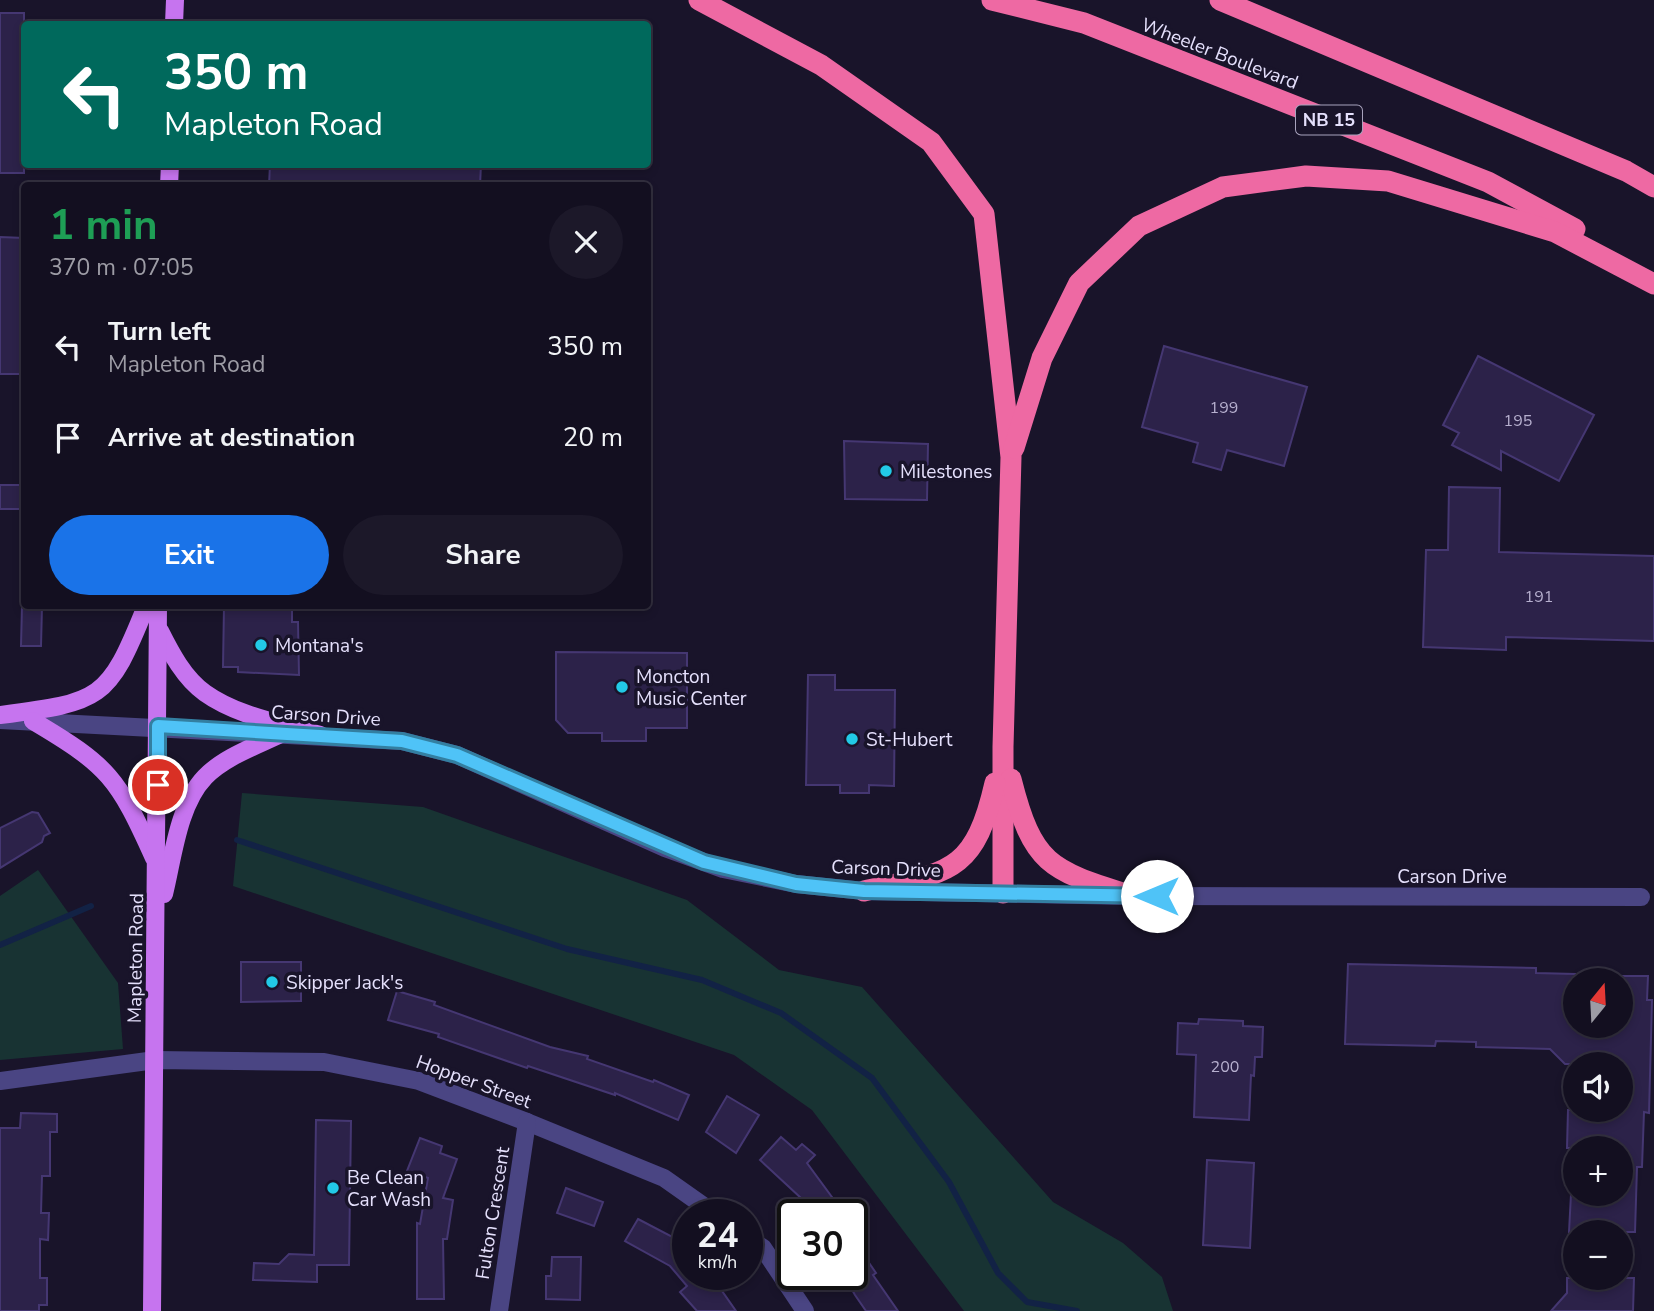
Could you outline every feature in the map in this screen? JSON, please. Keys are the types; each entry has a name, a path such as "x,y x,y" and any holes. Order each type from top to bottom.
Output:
{"highway":[{"path":"699,0 821,65 931,142 984,214 1011,457 1003,747 1003,893"},
{"name":"Wheeler Boulevard","path":"992,0 1084,23 1488,181 1654,271"},
{"path":"1220,0 1242,6 1626,171"},
{"path":"1253,0 1542,121 1654,187"},
{"path":"1011,457 1042,358 1079,283 1139,226 1223,187 1306,176 1388,181 1555,232 1654,284"},
{"path":"864,891 930,876 955,866 974,846 986,821 1003,747"},
{"path":"1003,747 1022,822 1031,843 1047,862 1071,877 1132,896"}],"main road":[{"path":"174,21 175,0"},
{"path":"0,715 50,709 88,698 107,685 123,663 145,609"},
{"name":"Mapleton Road","path":"152,1311 158,609"},
{"path":"158,628 187,675 206,694 238,709 320,735"},
{"path":"33,721 104,768 130,804 157,864"},
{"path":"156,921 189,803 204,778 227,761 285,732"}],"street":[{"name":"Carson Drive","path":"0,720 285,732 402,741 457,755 665,848 723,869 796,884 864,891 1132,896 1641,897"},
{"name":"Hopper Street","path":"0,1081 155,1060 324,1062 419,1081 664,1178 694,1199"},
{"name":"Fulton Crescent","path":"499,1311 527,1122"},
{"path":"763,1249 806,1311"}],"green space":[{"path":"242,793 423,807 687,900 779,970 862,987 1053,1202 1123,1243 1162,1277 1173,1311 964,1311 812,1110 734,1055 233,886"},
{"path":"38,870 118,983 123,1049 0,1060 0,896"}],"building":[{"path":"0,13 24,13 24,21 21,21 21,168 24,168 24,173 0,173"},
{"path":"270,168 481,168 480,182 269,182"},
{"path":"0,237 21,238 21,374 0,374"},
{"path":"1164,346 1307,387 1284,466 1227,450 1221,470 1193,462 1198,443 1142,427"},
{"path":"1478,356 1594,415 1559,481 1501,451 1501,470 1452,445 1459,433 1443,425"},
{"name":"Milestones","path":"844,441 928,444 927,500 845,499"},
{"path":"0,485 21,485 21,509 0,509"},
{"path":"1449,487 1500,488 1499,552 1654,556 1654,641 1506,637 1506,650 1423,647 1426,550 1448,550"},
{"path":"22,609 42,609 41,646 21,646"},
{"name":"Montana's","path":"224,609 292,609 292,622 298,622 299,675 238,672 238,667 223,667"},
{"name":"Moncton Music Center","path":"556,652 687,653 687,728 646,728 646,741 602,741 602,733 568,733 556,720"},
{"name":"St-Hubert","path":"808,675 835,675 835,690 895,690 894,786 869,785 869,793 840,793 840,785 806,785"},
{"path":"32,812 38,813 50,833 44,836 42,842 0,868 0,828"},
{"path":"241,962 301,962 301,1001 241,1002"},
{"path":"1348,964 1536,968 1536,973 1563,974 1563,1038 1633,1038 1633,976 1648,976 1647,1000 1652,1000 1649,1113 1644,1112 1642,1167 1637,1167 1635,1232 1633,1220 1570,1220 1570,1206 1633,1206 1633,1136 1567,1136 1568,1122 1633,1122 1633,1052 1563,1052 1563,1062 1550,1049 1476,1047 1476,1042 1436,1041 1435,1046 1345,1044"},
{"path":"397,991 435,1002 434,1005 550,1047 588,1056 587,1059 653,1082 654,1080 689,1095 678,1120 615,1093 528,1066 527,1068 438,1037 439,1034 388,1020"},
{"path":"1199,1019 1243,1021 1243,1026 1263,1027 1262,1057 1255,1057 1254,1076 1251,1075 1249,1120 1194,1117 1196,1055 1177,1054 1178,1023 1198,1024"},
{"path":"727,1096 759,1115 736,1153 706,1132"},
{"path":"21,1113 57,1114 57,1132 50,1132 50,1176 42,1176 41,1213 49,1213 48,1240 40,1239 40,1278 47,1278 47,1305 39,1305 39,1311 0,1311 0,1128 20,1128"},
{"name":"Be Clean Car Wash","path":"316,1120 351,1121 349,1265 317,1265 317,1282 253,1280 254,1263 279,1264 289,1254 314,1255"},
{"path":"781,1137 796,1150 802,1144 815,1155 807,1163 833,1199 802,1199 760,1160"},
{"path":"420,1138 442,1146 440,1153 457,1159 443,1198 453,1200 447,1239 443,1239 444,1299 417,1299 417,1223 420,1224 428,1178 407,1171"},
{"path":"1207,1160 1254,1163 1250,1248 1203,1245"},
{"path":"566,1188 603,1202 594,1226 557,1213"},
{"path":"638,1219 672,1237 672,1268 670,1266 625,1241"},
{"path":"552,1257 581,1257 580,1300 546,1299 546,1276 551,1276"},
{"path":"868,1261 876,1273 873,1275 898,1311 866,1311 852,1290 868,1290"},
{"path":"1634,1278 1633,1311 1551,1311 1567,1290 1633,1290"},
{"path":"721,1290 736,1311 697,1311 680,1292"}],"waterway":[{"path":"237,840 567,949 702,980 781,1013 872,1078 949,1182 998,1273 1027,1302 1077,1311"},
{"path":"0,945 91,906"}],"place":[{"name":"Milestones","path":"886,471"},
{"name":"Montana's","path":"261,645"},
{"name":"Moncton Music Center","path":"622,687"},
{"name":"St-Hubert","path":"852,739"},
{"name":"Skipper Jack's","path":"272,982"},
{"name":"Be Clean Car Wash","path":"333,1188"}],"route":[{"path":"158,785 158,726 402,741 457,755 665,848 723,869 796,884 864,891 1157,896"}]}
